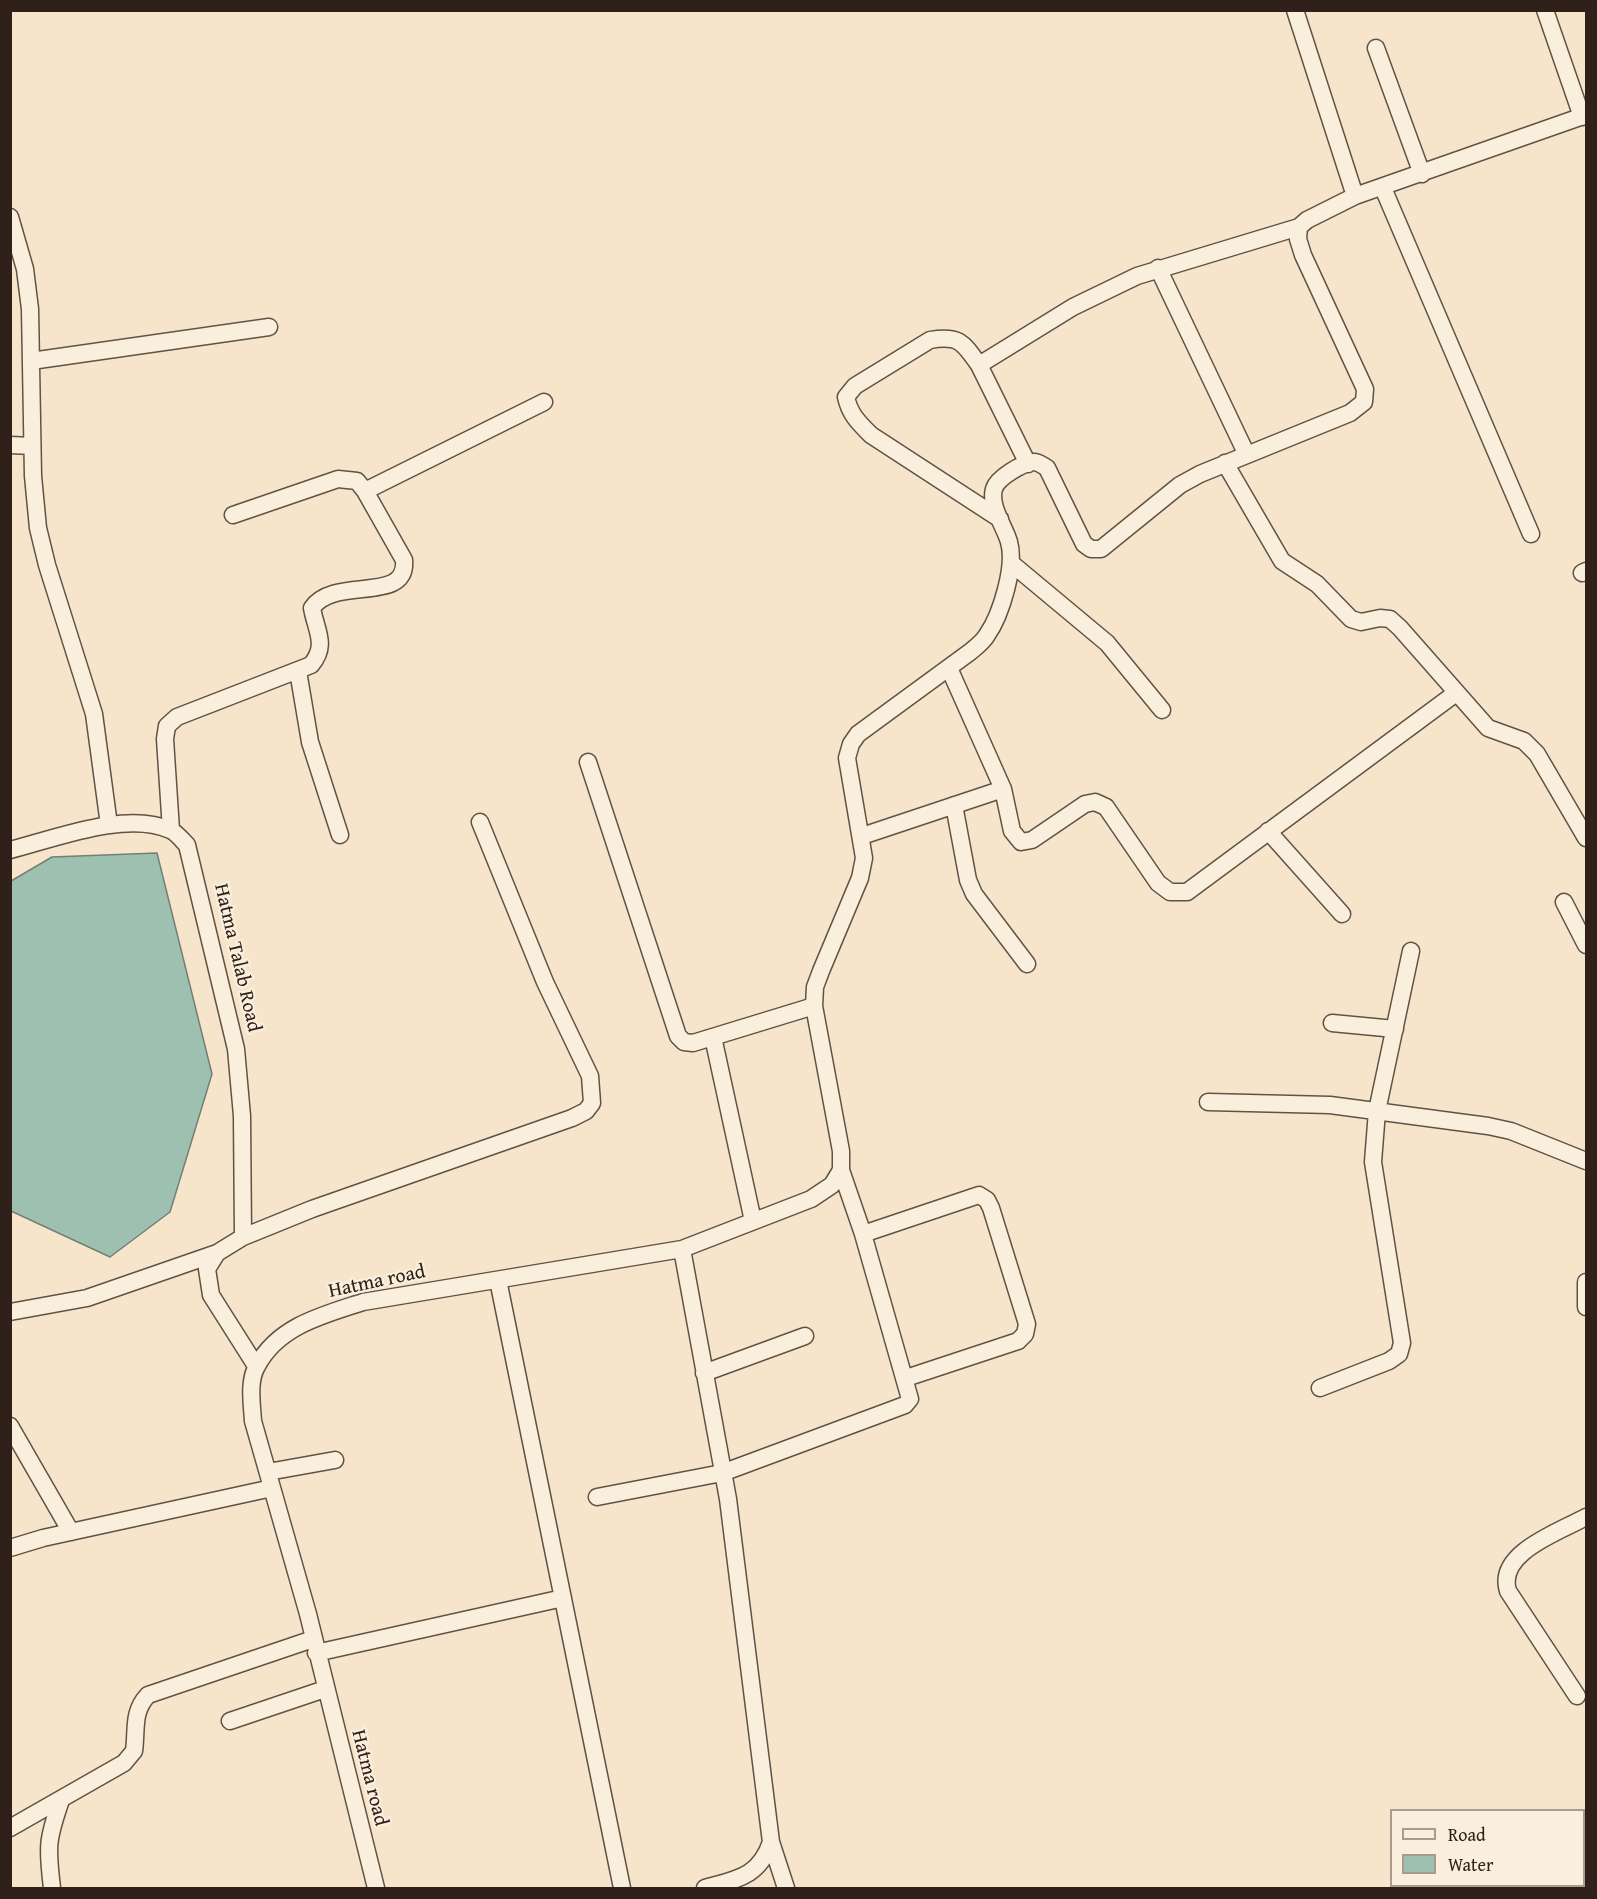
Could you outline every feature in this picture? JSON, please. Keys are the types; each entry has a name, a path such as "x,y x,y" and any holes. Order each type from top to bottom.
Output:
{"street":[{"path":"1295,10 1355,196"},
{"path":"979,365 1107,288 1158,268 1299,227 1306,220 1355,196 1584,116 1545,10"},
{"path":"1376,48 1422,174"},
{"path":"1383,188 1531,534"},
{"path":"10,217 25,269 30,309 32,446 38,528 47,565 94,714 109,825"},
{"path":"597,1497 722,1473 905,1405 910,1399 906,1378 863,1234 836,1178 841,1152 814,1006 815,987 820,970 860,878 864,858 862,836 848,771 847,758 851,744 858,734 949,668 986,637 1008,580 1011,562 1010,544 994,502 993,491 998,479 1034,462 1047,468 1084,544 1091,549 1101,549 1180,485 1246,453 1350,412 1364,402 1365,389 1303,255 1298,239 1299,227"},
{"path":"1158,268 1246,453"},
{"path":"31,361 269,327"},
{"path":"1000,519 871,435 856,421 846,398 855,386 930,340 953,337 965,345 979,365 1028,464"},
{"path":"365,491 544,402"},
{"path":"10,445 32,446"},
{"path":"1225,463 1282,561 1317,584 1351,619 1360,622 1380,618 1390,619 1488,728 1524,741 1537,754 1587,838"},
{"path":"10,850 109,825 142,824 171,830 165,739 167,726 177,717 311,665 320,654 321,644 312,608 319,598 334,592 388,586 399,580 405,570 404,560 357,481 338,479 233,515"},
{"path":"1011,562 1107,644 1162,710"},
{"path":"949,668 1003,789 1012,831 1021,842 1032,840 1085,804 1095,802 1106,807 1158,883 1170,892 1186,892 1456,693"},
{"path":"298,671 310,742 340,835"},
{"path":"588,762 678,1036 684,1042 693,1043 814,1006"},
{"path":"862,836 1003,789"},
{"path":"954,805 968,880 974,894 1027,964"},
{"path":"10,1312 87,1299 217,1253 243,1237 312,1209 572,1118 586,1111 592,1103 590,1076 545,982 480,822"},
{"name":"Hatma Talab Road","path":"171,830 187,845 194,866 236,1048 242,1116 243,1237"},
{"path":"1268,831 1342,914"},
{"path":"1564,902 1587,945"},
{"path":"1320,1388 1389,1361 1399,1354 1402,1343 1374,1170 1377,1112 1411,951"},
{"path":"1332,1023 1395,1029"},
{"path":"713,1037 753,1221"},
{"path":"1208,1102 1292,1102 1511,1131 1587,1161"},
{"name":"Hatma road","path":"376,1888 253,1421 251,1392 256,1366 284,1334 315,1318 363,1302 682,1249 811,1199 836,1178"},
{"path":"863,1234 980,1196 987,1200 990,1208 1027,1324 1025,1334 1018,1341 906,1378"},
{"path":"682,1249 728,1499 771,1842 786,1888"},
{"path":"217,1253 207,1269 212,1295 256,1366"},
{"path":"498,1280 622,1888"},
{"path":"1587,1282 1587,1307"},
{"path":"704,1373 805,1336"},
{"path":"10,1426 71,1532"},
{"path":"10,1548 270,1480 335,1460"},
{"path":"1577,1696 1508,1591 1505,1580 1509,1567 1518,1555 1587,1517"},
{"path":"10,1827 118,1768 134,1751 135,1718 139,1705 148,1695 314,1646 563,1598"},
{"path":"230,1721 325,1689"},
{"path":"52,1888 48,1853 49,1836 61,1800"},
{"path":"705,1888 753,1871 765,1859 771,1842"}],"water":[{"path":"157,853 212,1074 170,1212 110,1257 11,1211 11,881 52,857"}]}
